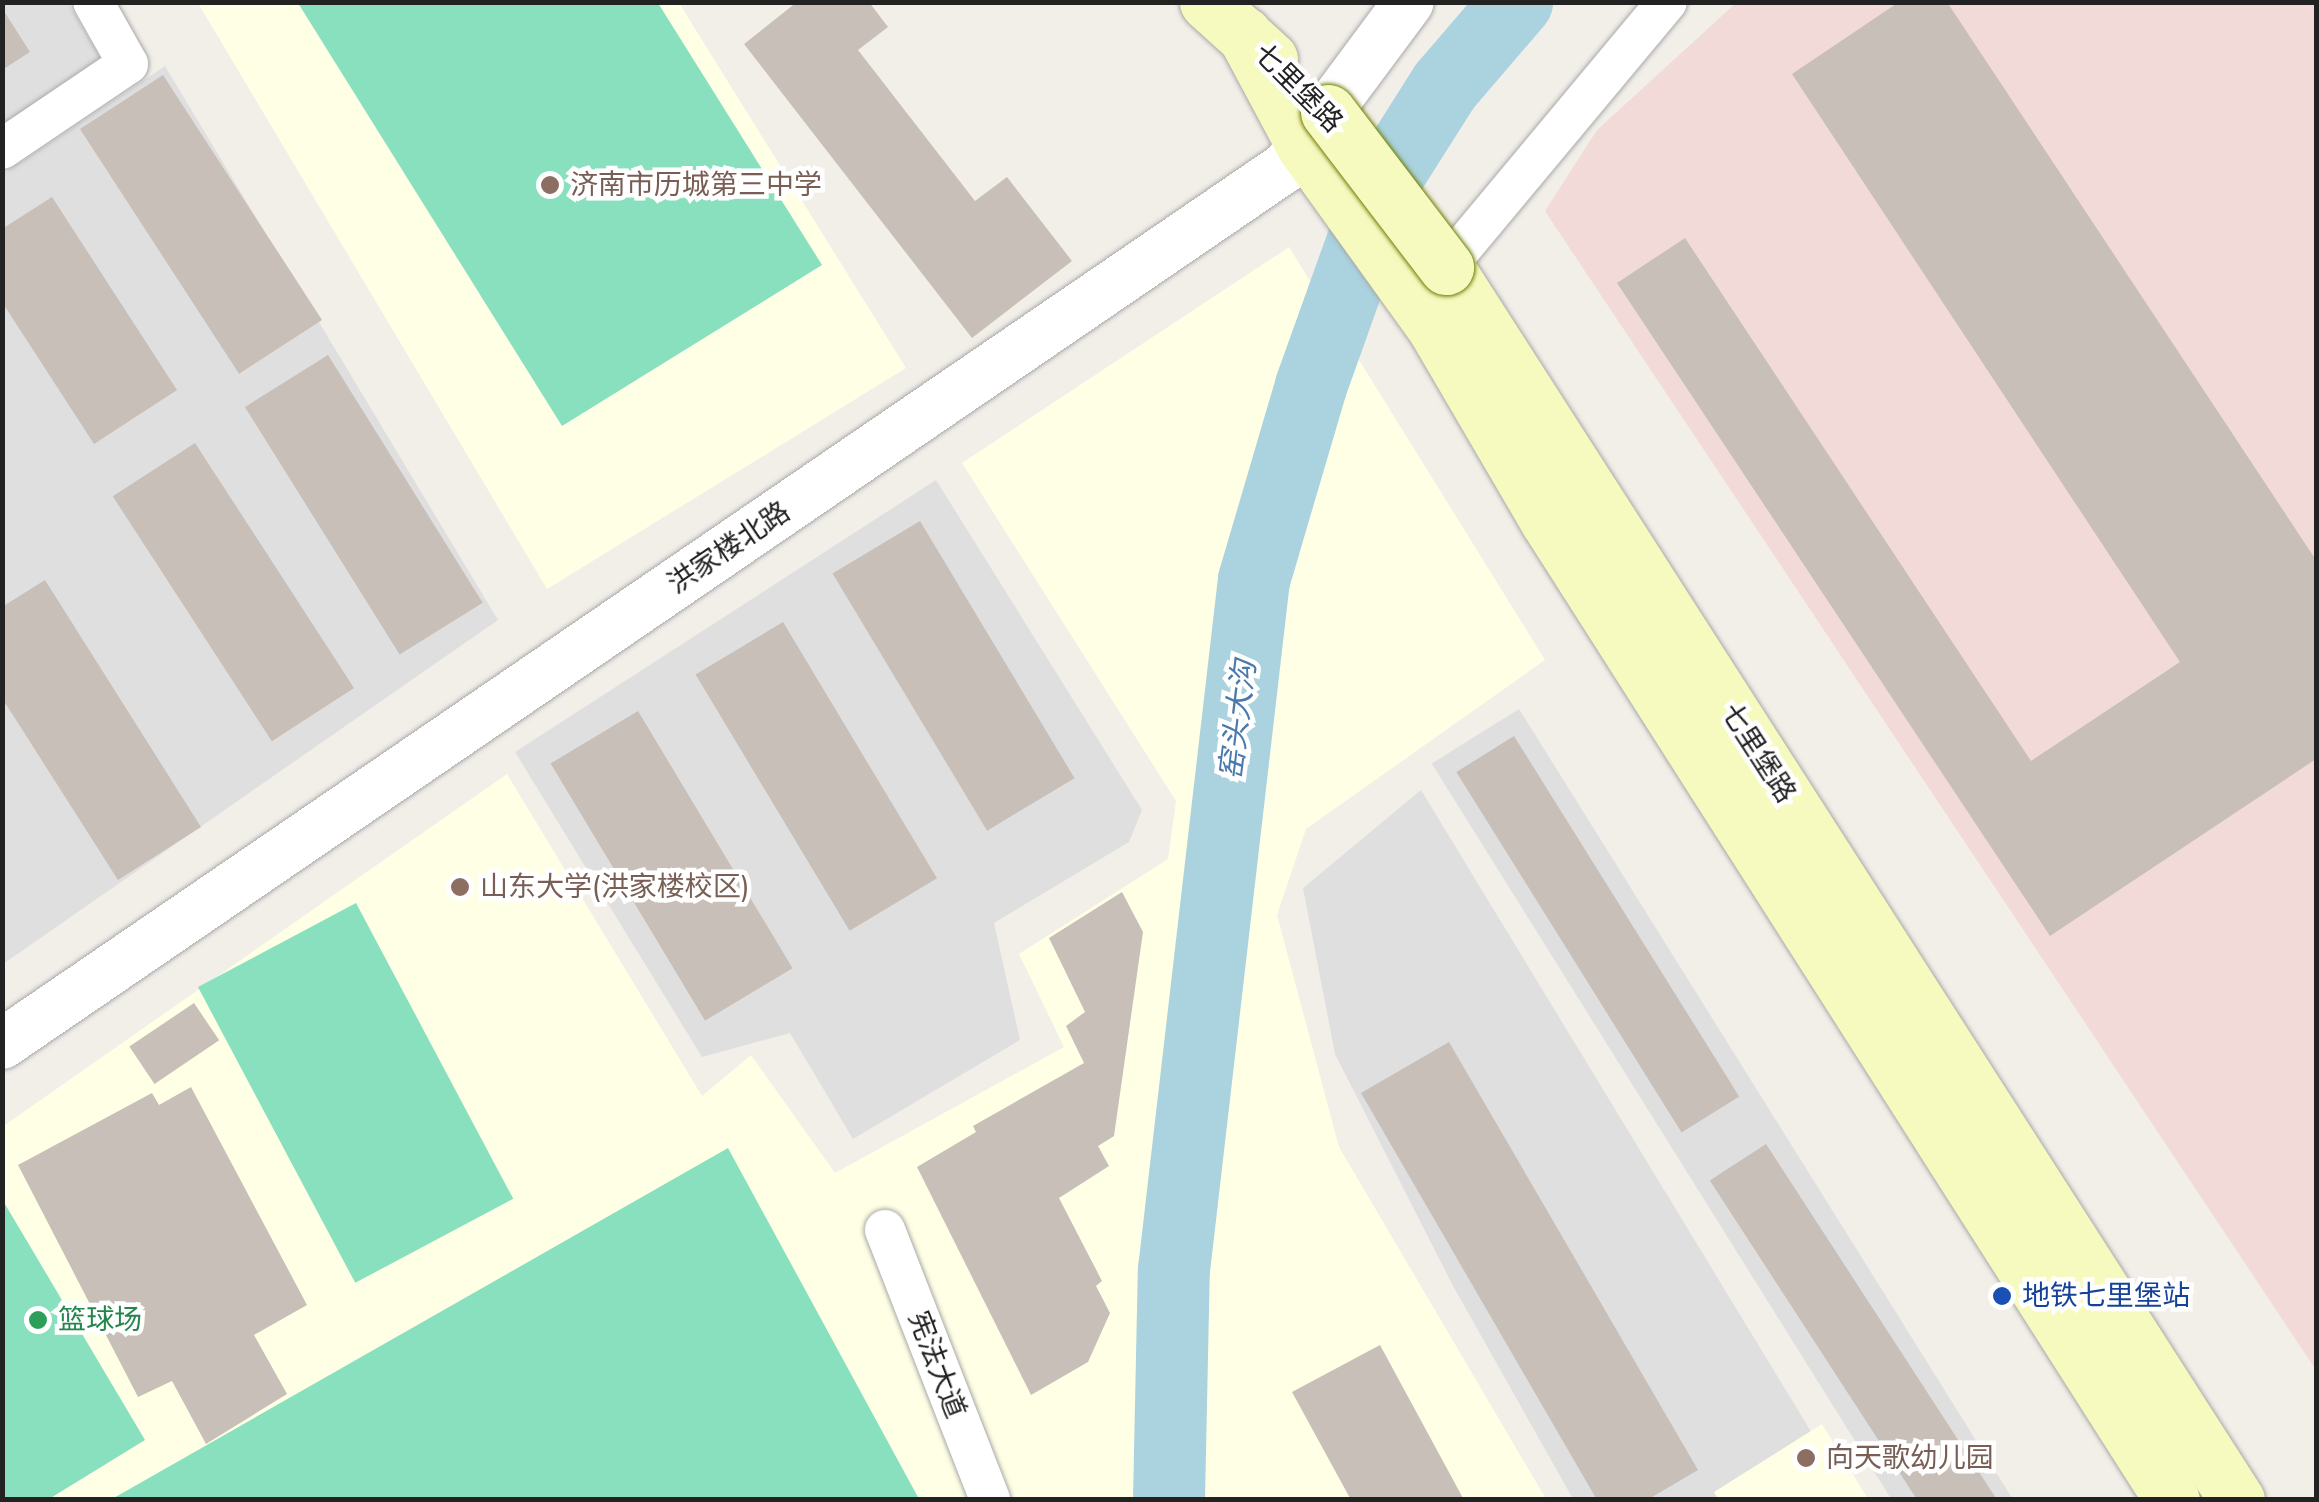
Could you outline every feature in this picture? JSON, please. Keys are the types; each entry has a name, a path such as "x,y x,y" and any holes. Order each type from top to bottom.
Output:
{"main road":[{"name":"七里堡路","path":"1226,18 1316,129 1429,281 2237,1500"},
{"name":"七里堡路","path":"1429,281 1547,520 2172,1500"}],"street":[{"path":"2,149 128,64 92,2"},
{"name":"洪家楼北路","path":"2,1044 1288,166 1408,2"},
{"path":"1429,281 1667,2"},
{"name":"宪法大道","path":"885,1230 990,1500"}],"shaded area":[{"path":"3,3 68,3 106,68 3,136"},
{"name":"济南市历城第三中学","path":"198,3 679,3 906,368 547,589"},
{"path":"1736,3 2316,3 2316,1370 1545,211 1597,130"},
{"path":"165,66 498,620 3,964 3,174"},
{"name":"山东大学(洪家楼校区)","path":"1289,247 1545,660 1306,829 1277,915 1339,1147 1546,1499 3,1499 2,1127 507,774 702,1096 751,1055 835,1173 1064,1047 1019,954 1168,859 1176,801 962,463"},
{"path":"936,480 1142,810 1129,842 994,923 1020,1040 853,1139 790,1033 702,1057 515,752"},
{"path":"1519,709 2013,1500 1892,1500 1432,764"},
{"path":"1421,790 1852,1499 1573,1499 1452,1284 1335,1054 1303,888"},
{"name":"向天歌幼儿园","path":"1822,1424 1868,1499 1718,1499 1714,1492"}],"green space":[{"path":"298,3 658,3 822,265 562,426"},
{"path":"356,903 513,1199 355,1283 198,987"},
{"path":"728,1148 919,1499 112,1499"},
{"name":"篮球场","path":"2,1199 145,1440 49,1499 3,1499"}],"building":[{"path":"797,2 869,2 888,27 858,50 975,201 1007,177 1072,261 972,338 744,44"},
{"path":"1899,2 1947,2 2316,560 2316,759 2050,936 1617,283 1685,238 2031,761 2180,662 1792,74"},
{"path":"2,8 30,52 2,70"},
{"path":"163,75 322,320 239,374 80,129"},
{"path":"52,197 177,390 94,444 2,302 2,229"},
{"path":"328,355 483,603 400,655 245,407"},
{"path":"195,443 354,688 272,741 113,496"},
{"path":"920,521 1075,778 987,831 833,574"},
{"path":"45,580 201,827 118,880 2,698 2,607"},
{"path":"783,622 937,878 850,931 696,675"},
{"path":"638,711 793,968 705,1021 551,764"},
{"path":"1514,736 1739,1096 1682,1132 1456,772"},
{"path":"1122,892 1143,932 1114,1136 1098,1146 1109,1166 1059,1198 1102,1281 1096,1286 1110,1313 1088,1362 1031,1395 917,1167 976,1132 973,1126 1084,1063 1066,1026 1085,1012 1049,938"},
{"path":"194,1003 219,1040 154,1084 129,1047"},
{"path":"1449,1042 1698,1470 1647,1500 1597,1500 1361,1093"},
{"path":"191,1087 307,1305 254,1335 287,1394 206,1444 172,1381 138,1397 18,1165 152,1093 159,1105"},
{"path":"1766,1144 1996,1498 1917,1500 1710,1180"},
{"path":"1380,1345 1464,1500 1351,1500 1292,1392"}],"waterway":[{"name":"窑头大沟","path":"1169,1500 1174,1270 1254,580 1311,386 1384,182 1445,86 1517,2"}],"place":[{"name":"济南市历城第三中学","path":"550,185"},
{"name":"山东大学(洪家楼校区)","path":"460,887"},
{"name":"地铁七里堡站","path":"2002,1296"},
{"name":"篮球场","path":"38,1320"},
{"name":"向天歌幼儿园","path":"1806,1458"}]}
